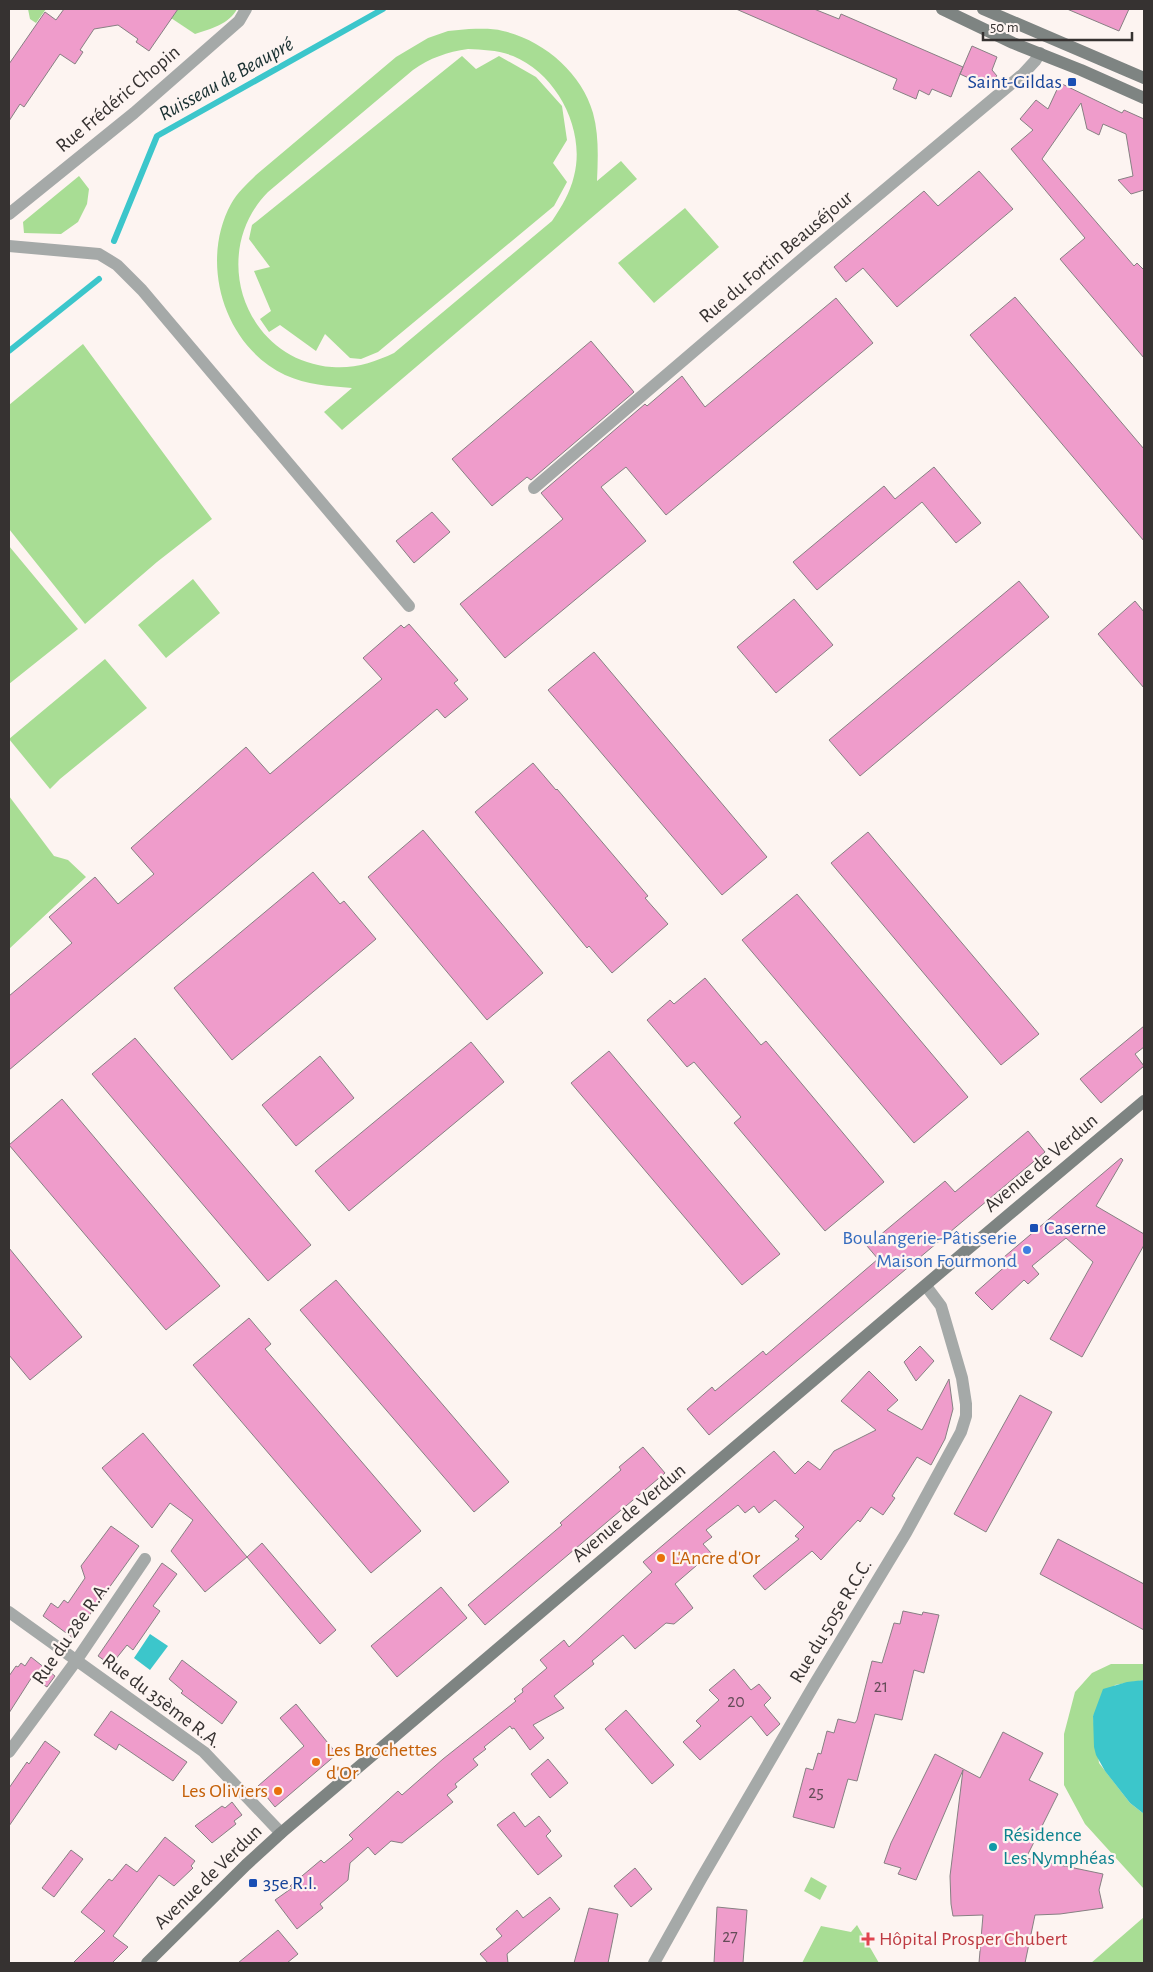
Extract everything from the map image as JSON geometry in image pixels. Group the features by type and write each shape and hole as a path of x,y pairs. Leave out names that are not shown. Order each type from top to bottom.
{"main road":[{"path":"942,9 1013,43 1144,98"},
{"path":"983,9 1144,78"},
{"name":"Avenue de Verdun","path":"147,1963 281,1833 962,1254 1144,1102"}],"street":[{"name":"Rue Frédéric Chopin","path":"9,214 134,113 239,21 246,9"},
{"name":"Rue du Fortin Beauséjour","path":"534,488 816,247 1023,74 1040,53"},
{"path":"9,246 99,254 118,265 142,290 408,606"},
{"name":"Rue du 505e R.C.C.","path":"654,1963 700,1879 906,1533 961,1432 966,1410 962,1378 941,1306 926,1286"},
{"name":"Rue du 28e R.A.","path":"9,1752 76,1661 145,1559"},
{"name":"Rue du 35ème R.A.","path":"9,1612 204,1752 281,1833"}],"green space":[{"path":"28,9 46,9 36,23 30,19"},
{"path":"178,9 237,9 224,22 195,34 171,18"},
{"path":"469,29 499,30 518,35 532,42 559,60 580,85 588,98 593,113 598,155 597,181 621,161 637,179 342,430 324,412 352,388 310,383 285,375 264,362 246,344 233,324 223,301 218,276 217,252 222,227 233,200 256,175 396,57 428,38 448,31","holes":["468,49 508,54 529,64 555,90 564,106 572,123 576,140 577,158 570,188 552,221 394,353 356,366 332,367 302,360 276,345 257,325 245,300 239,272 240,244 250,217 268,192 413,70 439,56"]},
{"path":"462,56 476,69 499,56 536,77 562,106 567,140 553,163 567,182 554,206 378,352 361,359 350,358 325,334 316,351 280,325 269,332 260,319 271,311 254,271 270,267 249,239 252,225"},
{"path":"79,176 89,189 87,204 78,222 61,234 24,233 23,222"},
{"path":"685,208 719,247 654,303 618,263"},
{"path":"83,344 212,519 157,562 85,624 9,529 9,405"},
{"path":"9,546 78,629 9,684"},
{"path":"193,579 220,613 166,658 138,625"},
{"path":"105,659 147,708 50,789 9,739"},
{"path":"9,796 54,856 68,860 86,877 9,949"},
{"path":"1111,1664 1144,1664 1144,1680 1115,1685 1093,1716 1099,1763 1130,1803 1144,1814 1144,1889 1085,1824 1064,1785 1064,1734 1075,1692 1092,1673"},
{"path":"811,1877 827,1886 820,1900 804,1891"},
{"name":"Hôpital Prosper Chubert","path":"1144,1917 1144,1963 1091,1963"},
{"path":"857,1925 879,1963 802,1963 821,1926 851,1932"}],"water":[{"path":"150,1634 168,1646 150,1670 134,1658"},
{"path":"1144,1680 1144,1814 1130,1803 1105,1771 1096,1755 1093,1716 1103,1689 1127,1682"}],"building":[{"path":"64,9 178,9 149,51 136,42 138,39 118,25 94,29 80,50 83,52 75,64 60,54 24,107 20,104 9,121 9,64 45,12 56,20"},
{"path":"736,9 814,9 839,19 841,14 963,67 951,97 932,89 929,95 919,90 916,99 893,89 897,79"},
{"path":"1067,9 1129,9 1119,31"},
{"path":"972,46 997,57 992,70 997,76 986,86 960,74"},
{"path":"1060,83 1122,113 1124,110 1144,119 1144,190 1131,194 1118,180 1133,176 1126,134 1103,124 1099,135 1087,129 1081,103 1042,159 1134,266 1137,263 1144,270 1144,358 1060,259 1085,238 1011,149 1033,130 1020,119 1036,100 1048,109"},
{"path":"979,171 1013,209 897,307 863,268 846,282 834,267 924,191 938,206"},
{"path":"1015,297 1144,449 1144,541 970,335"},
{"path":"836,298 873,343 666,515 626,467 601,487 646,541 505,658 460,604 563,519 541,493 645,404 647,406 682,376 705,407"},
{"path":"591,341 634,392 531,480 527,477 492,506 452,459"},
{"path":"934,467 981,523 956,543 922,502 817,590 793,562 884,486 895,499"},
{"path":"432,512 450,532 414,563 396,541"},
{"path":"1019,581 1049,617 860,776 829,740"},
{"path":"794,599 833,645 776,693 737,647"},
{"path":"1135,601 1144,612 1144,688 1098,634"},
{"path":"409,624 458,680 454,683 468,699 445,718 437,709 9,1070 9,996 72,943 49,917 95,877 118,904 154,874 131,848 246,747 270,774 382,679 363,658 401,625 404,628"},
{"path":"594,652 767,857 722,895 548,690"},
{"path":"533,763 648,896 645,898 668,924 612,973 589,946 587,948 475,812"},
{"path":"423,830 543,973 487,1020 368,877"},
{"path":"868,832 1039,1034 1001,1065 831,863"},
{"path":"313,872 340,904 344,901 376,939 232,1060 174,988"},
{"path":"797,894 968,1097 914,1143 742,940"},
{"path":"705,978 761,1045 766,1041 884,1182 825,1231 734,1123 741,1117 694,1062 687,1067 647,1020 670,1000 674,1004"},
{"path":"1144,1026 1144,1047 1135,1054 1144,1066 1101,1103 1080,1079"},
{"path":"135,1038 311,1245 268,1281 92,1074"},
{"path":"471,1042 504,1082 349,1211 315,1171"},
{"path":"609,1051 780,1254 742,1285 571,1083"},
{"path":"320,1056 354,1098 296,1146 262,1105"},
{"path":"62,1099 220,1286 166,1330 9,1145"},
{"path":"1028,1131 1045,1152 709,1435 687,1409 712,1387 715,1391 763,1351 766,1355 878,1259 867,1246 945,1181 955,1192"},
{"path":"1121,1158 1123,1160 1096,1206 1144,1234 1144,1245 1082,1357 1050,1339 1093,1262 1066,1238 1032,1266 1039,1274 1028,1284 1024,1280 992,1310 975,1293 1009,1263 1004,1257"},
{"path":"9,1248 82,1337 30,1380 9,1355"},
{"path":"336,1280 509,1482 474,1512 300,1310"},
{"path":"249,1318 271,1344 265,1349 421,1531 371,1573 193,1365"},
{"path":"920,1346 934,1361 916,1381 904,1362"},
{"path":"869,1371 898,1400 887,1410 922,1430 949,1379 953,1409 945,1439 931,1465 917,1457 892,1496 895,1498 883,1515 871,1507 860,1522 858,1520 821,1560 812,1551 765,1590 753,1576 799,1539 795,1536 804,1527 775,1500 759,1513 754,1506 745,1513 738,1505 706,1530 712,1537 703,1544 711,1553 675,1584 693,1608 674,1624 666,1623 635,1649 623,1635 592,1661 594,1664 554,1696 564,1708 533,1725 544,1738 530,1750 514,1728 512,1729 510,1726 484,1747 486,1749 473,1759 478,1765 455,1784 457,1787 447,1795 453,1802 402,1843 391,1841 375,1855 368,1847 350,1863 348,1880 320,1904 323,1908 297,1929 275,1900 292,1888 290,1886 321,1860 324,1863 353,1839 349,1835 398,1791 402,1795 443,1759 516,1701 514,1699 523,1692 522,1689 547,1668 540,1660 564,1640 569,1647 652,1572 643,1562 774,1451 795,1474 808,1461 820,1470 834,1451 876,1430 841,1401"},
{"path":"1020,1395 1052,1412 986,1532 954,1514"},
{"path":"143,1433 247,1557 205,1592 171,1551 193,1520 170,1503 152,1528 102,1468"},
{"path":"643,1447 665,1473 485,1625 468,1605 562,1525 560,1523 621,1470 619,1467"},
{"path":"111,1526 139,1546 73,1638 43,1616 51,1603 58,1608 64,1600 68,1603 85,1578 81,1566"},
{"path":"1058,1539 1144,1584 1144,1630 1040,1574"},
{"path":"262,1543 336,1630 320,1644 247,1557"},
{"path":"162,1563 177,1574 153,1606 160,1611 133,1650 127,1645 111,1665 98,1656"},
{"path":"441,1587 467,1618 397,1677 371,1646"},
{"path":"903,1611 922,1615 923,1612 939,1615 924,1673 914,1670 902,1720 875,1714 857,1781 848,1779 834,1828 793,1817 806,1768 813,1770 818,1753 821,1754 827,1731 834,1733 838,1719 855,1723 857,1720 872,1661 882,1663 894,1623 900,1624"},
{"path":"31,1657 55,1676 47,1687 32,1677 9,1713 9,1676 16,1666 18,1667 21,1663 25,1666"},
{"path":"182,1660 237,1702 222,1724 181,1693 183,1691 169,1679"},
{"path":"734,1669 751,1690 759,1684 771,1698 764,1705 780,1724 767,1736 751,1716 700,1760 683,1742 701,1726 696,1721 719,1700 709,1690"},
{"path":"296,1704 337,1754 275,1807 258,1786 304,1746 280,1718"},
{"path":"626,1710 674,1765 652,1784 605,1729"},
{"path":"111,1711 187,1762 173,1781 119,1744 116,1750 94,1735"},
{"name":"Résidence Les Nymphéas","path":"1003,1732 1043,1753 1029,1780 1058,1794 1026,1858 1103,1874 1099,1890 1103,1908 1060,1914 1035,1915 1025,1963 979,1963 983,1915 953,1916 951,1904 950,1876 963,1770 916,1880 898,1874 901,1868 884,1863 891,1843 935,1754 980,1778"},
{"path":"45,1741 60,1752 9,1826 9,1788 27,1762 29,1764"},
{"path":"548,1759 568,1783 550,1798 531,1774"},
{"path":"232,1802 242,1815 234,1821 236,1824 212,1843 195,1826 222,1806 225,1808"},
{"path":"514,1812 525,1827 539,1816 551,1831 546,1836 562,1856 538,1875 497,1825"},
{"path":"165,1837 195,1861 191,1866 193,1868 174,1886 159,1875 113,1936 128,1947 112,1963 73,1963 105,1931 81,1912 109,1879 112,1881 126,1864 137,1872"},
{"path":"71,1850 83,1859 54,1897 42,1888"},
{"path":"635,1868 652,1889 631,1907 614,1886"},
{"path":"550,1897 560,1909 507,1954 508,1963 488,1963 480,1954 502,1936 496,1929 517,1910 523,1918"},
{"path":"717,1907 747,1910 743,1963 714,1963"},
{"path":"589,1908 618,1914 608,1963 574,1963"},
{"path":"278,1930 298,1954 287,1963 238,1963"}],"waterway":[{"name":"Ruisseau de Beaupré","path":"114,241 157,136 383,9"},
{"name":"Ruisseau de Beaupré","path":"9,351 99,279"}],"place":[{"name":"Saint-Gildas","path":"1072,82"},
{"name":"Caserne","path":"1034,1228"},
{"name":"Boulangerie-Pâtisserie Maison Fourmond","path":"1027,1250"},
{"name":"L'Ancre d'Or","path":"661,1558"},
{"name":"Les Brochettes d'Or","path":"316,1762"},
{"name":"Les Oliviers","path":"278,1791"},
{"name":"Résidence Les Nymphéas","path":"993,1847"},
{"name":"35e R.I.","path":"253,1883"},
{"name":"Hôpital Prosper Chubert","path":"868,1939"}]}
